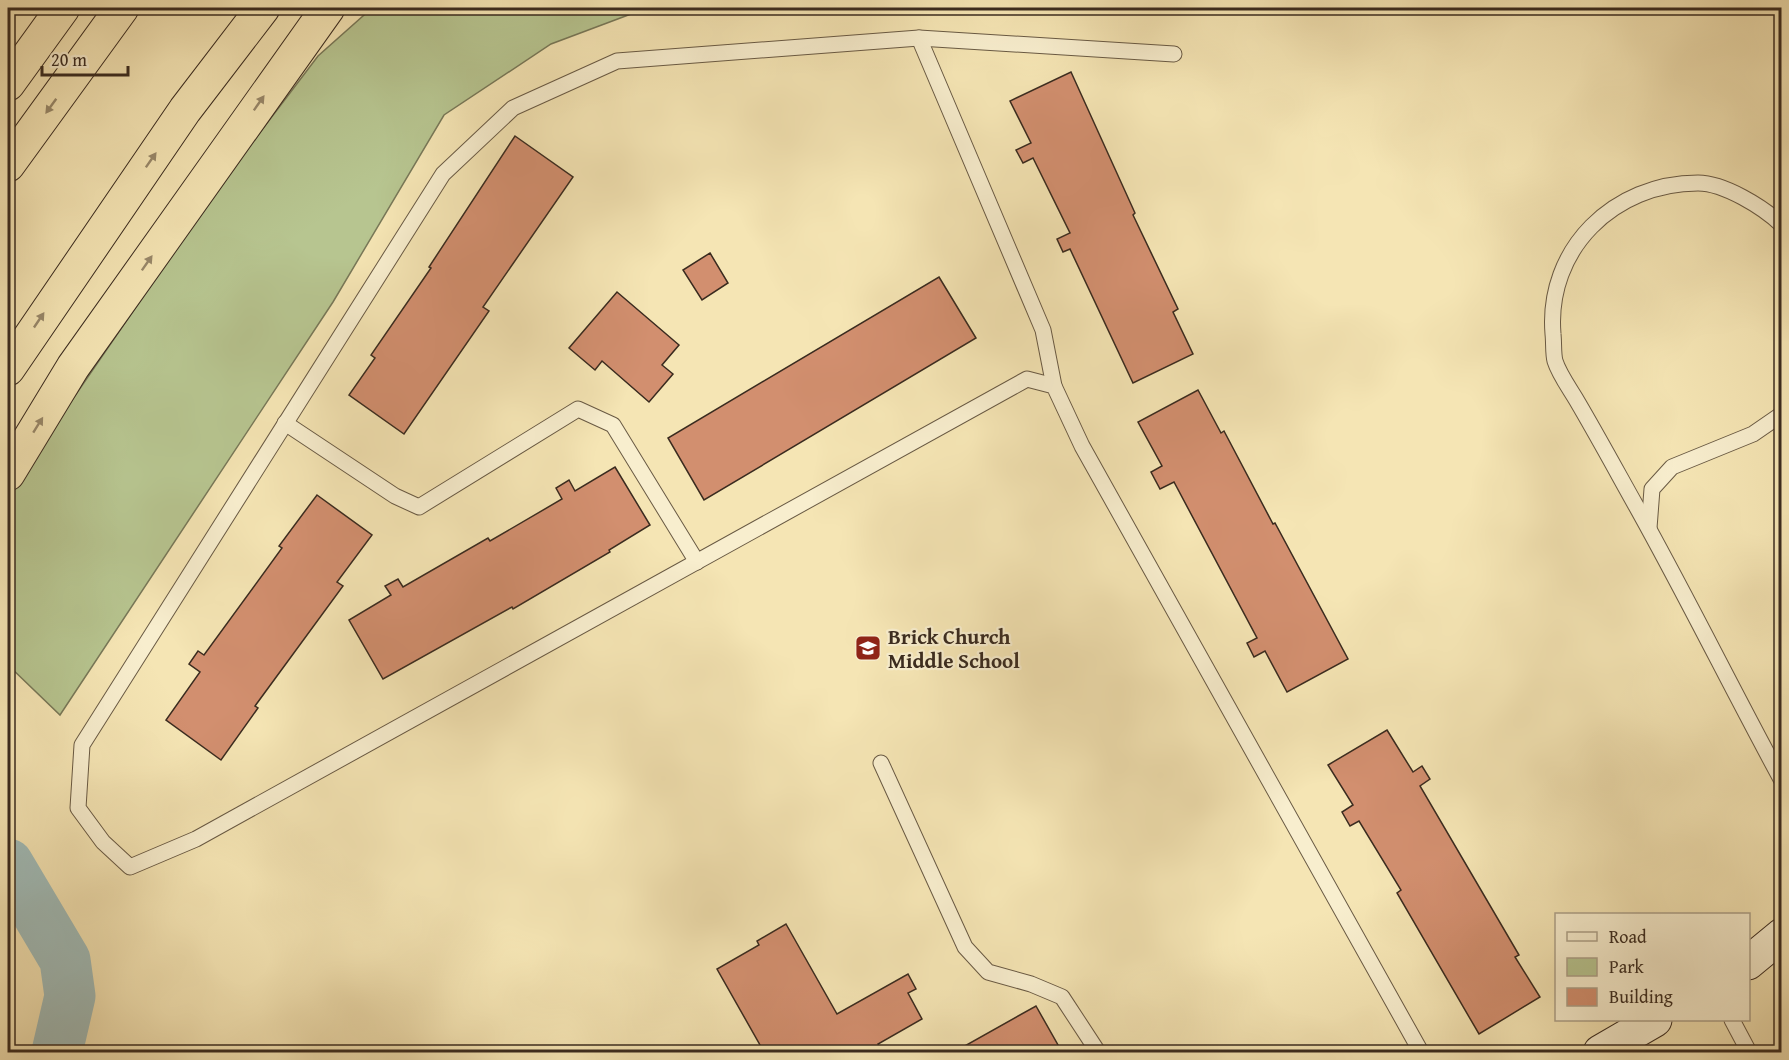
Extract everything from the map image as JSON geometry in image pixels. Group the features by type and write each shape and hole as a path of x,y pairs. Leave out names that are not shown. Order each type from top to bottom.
{"highway":[{"path":"8,84 63,8"},
{"path":"8,165 122,8"},
{"path":"8,369 185,110 264,8"},
{"path":"8,474 74,367 302,41 328,8"},
{"path":"302,41 349,8"}],"main road":[{"path":"1762,958 1782,935"},
{"path":"1600,1053 1652,1021"}],"lane":[{"path":"1054,386 1027,379 196,839 130,867 103,842 78,808 82,745 443,174 513,108 617,62 919,38 1174,54"},
{"path":"919,38 1043,330 1054,386 1082,446 1421,1053"},
{"path":"1782,225 1765,209 1744,198 1700,183 1661,188 1627,200 1599,218 1573,247 1558,278 1551,314 1555,362 1649,528 1782,782"},
{"path":"285,423 395,496 419,507 578,409 613,426 697,562"},
{"path":"1649,528 1652,489 1672,467 1754,434 1782,414"},
{"path":"881,763 965,947 987,972 1030,984 1062,998 1098,1053"},
{"path":"1733,1021 1749,1053"}],"green space":[{"path":"372,8 647,8 551,44 444,115 333,302 60,715 8,665 8,500 37,451 217,189 318,56"}],"building":[{"path":"1071,72 1135,213 1133,215 1178,309 1173,312 1193,354 1133,383 1070,249 1063,252 1057,239 1070,233 1033,158 1023,163 1016,150 1031,143 1010,101"},
{"path":"515,136 573,177 483,307 489,311 404,434 349,395 375,358 371,355 431,268 429,267"},
{"path":"710,253 728,283 702,300 683,270"},
{"path":"939,277 976,338 704,500 668,438"},
{"path":"617,292 679,345 662,365 673,374 649,402 602,361 595,370 569,348"},
{"path":"1198,390 1221,433 1224,431 1348,659 1287,692 1265,651 1254,657 1247,643 1257,638 1174,482 1160,489 1151,472 1162,466 1138,422"},
{"path":"615,467 650,525 609,550 610,552 513,609 512,607 383,679 349,620 391,595 385,586 398,579 403,587 488,538 490,541 562,499 556,488 569,480 575,491"},
{"path":"317,495 372,535 337,582 343,586 255,706 258,708 221,760 166,720 200,672 189,664 198,651 204,655 282,548 279,546"},
{"path":"1387,730 1413,772 1422,766 1430,779 1420,786 1519,955 1515,957 1540,997 1479,1034 1397,893 1401,890 1359,821 1350,826 1342,812 1353,805 1328,765"},
{"path":"786,924 837,1014 908,974 916,989 908,993 922,1019 878,1044 883,1052 764,1052 717,969 759,945 757,941"},
{"path":"1036,1006 1062,1052 954,1052"}],"waterway":[{"path":"8,864 65,960 70,996 57,1052"}],"place":[{"name":"Brick Church Middle School","path":"868,648"}]}
